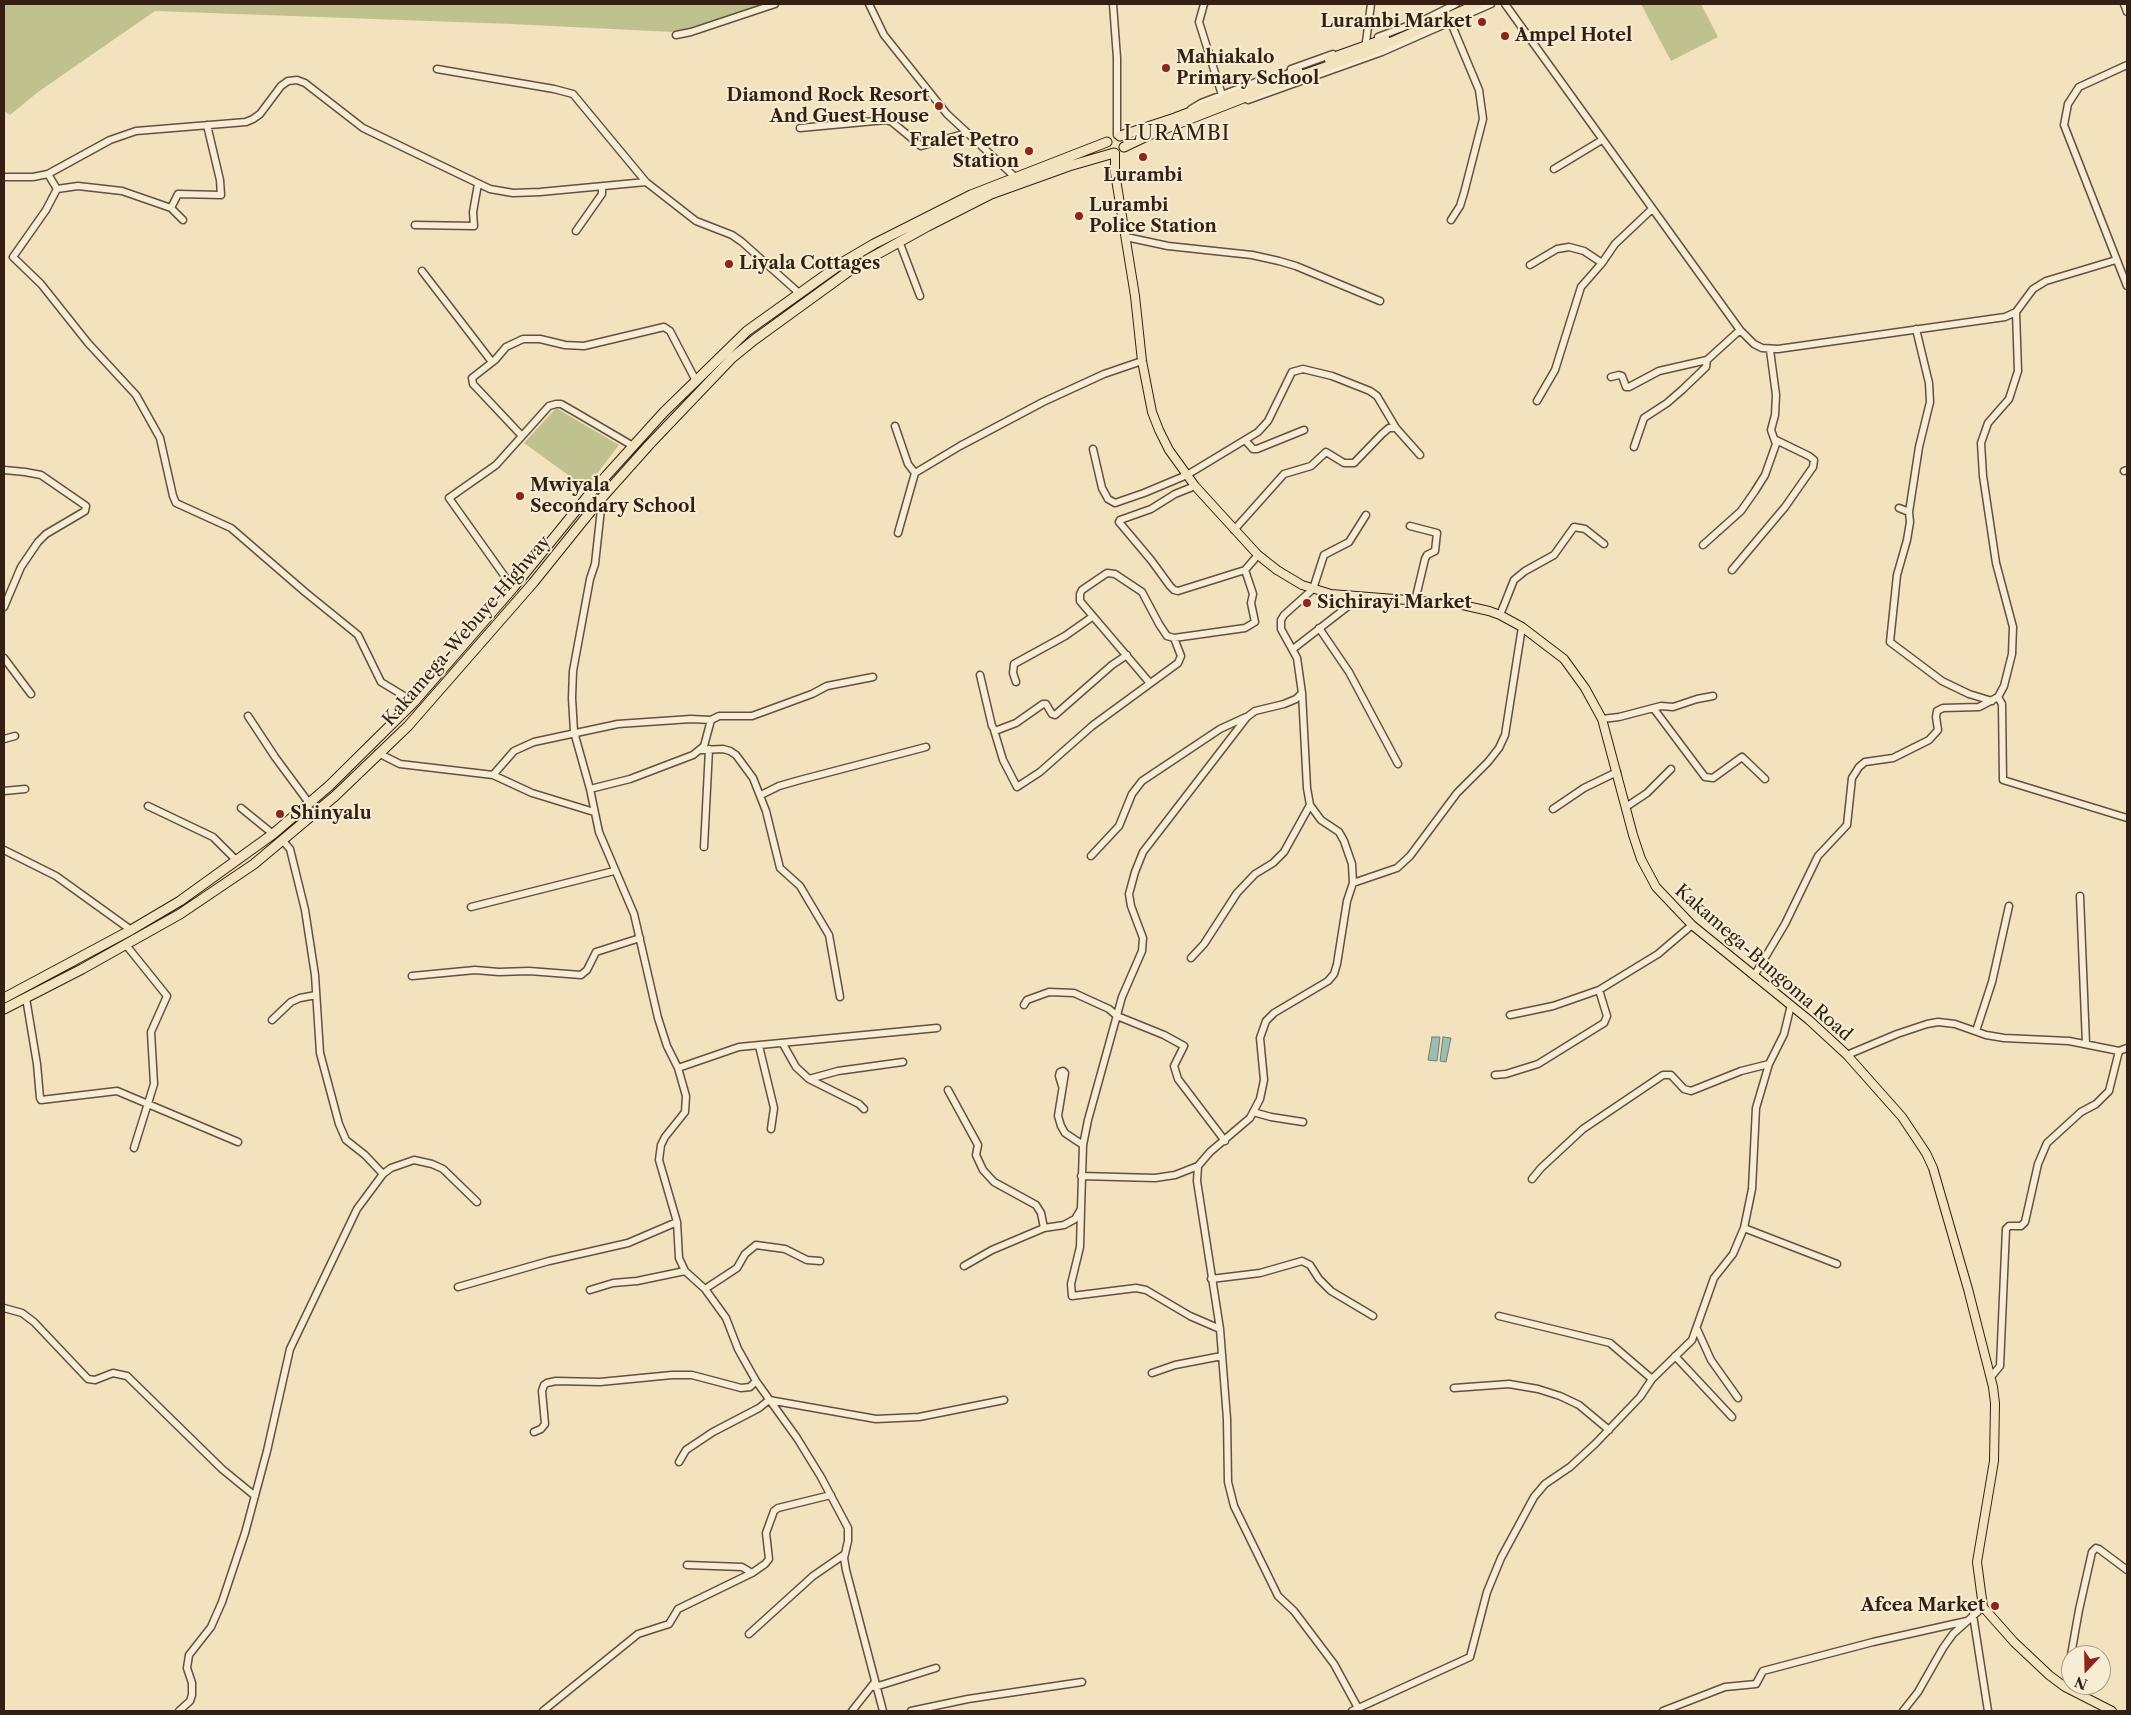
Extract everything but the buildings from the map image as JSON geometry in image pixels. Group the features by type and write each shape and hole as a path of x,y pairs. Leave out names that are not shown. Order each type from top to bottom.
{"highway":[{"path":"1118,136 1125,142 1124,147 1121,152 1114,153 1109,150 1107,142 1109,138 1175,118 1260,84 1406,31 1466,4"},
{"path":"1124,147 1149,135 1402,38 1478,4"},
{"name":"Kakamega-Webuye Highway","path":"4,998 180,902 273,834 309,803 414,702 513,588 587,497 696,379 748,331 845,261 874,244 971,195 1107,142"},
{"name":"Kakamega-Webuye Highway","path":"4,1009 126,945 188,909 254,864 335,796 420,713 533,583 599,501 649,445 732,358 814,295 856,266 899,241 992,194 1069,166 1114,153"},
{"path":"273,834 282,840"}],"main road":[{"name":"Kakamega-Bungoma Road","path":"1114,153 1115,173 1126,237 1142,361 1152,412 1159,430 1177,462 1195,486 1258,555 1288,578 1312,589 1331,594 1458,604 1500,615 1522,627 1564,659 1585,688 1602,719 1641,859 1648,875 1666,900 1692,925 1791,1005 1847,1055 1902,1117 1926,1153 1933,1168 1968,1289 1991,1377 1995,1403 1994,1461 1977,1562 1983,1607"},
{"path":"1983,1607 2034,1662 2061,1684"},
{"path":"2080,1695 2112,1711"}],"street":[{"path":"676,35 691,32 775,4"},
{"path":"869,4 884,35 947,114 1016,178"},
{"path":"1113,4 1117,58 1118,136"},
{"path":"1204,4 1199,22 1222,95"},
{"path":"1366,42 1371,4"},
{"path":"1175,118 1201,103 1428,18 1456,4"},
{"path":"1228,106 1325,74 1451,23 1491,4"},
{"path":"1505,4 1740,330 1754,344 1770,350 2005,318 2016,312 2033,290 2046,281 2116,260"},
{"path":"2124,4 2127,12"},
{"path":"1451,23 1479,90 1484,119 1460,206 1451,220"},
{"path":"2127,64 2079,87 2068,104 2064,125 2127,286"},
{"path":"437,69 573,94 646,182 690,217 742,242 799,293"},
{"path":"4,177 33,177 48,174 110,140 136,131 253,119 260,114 281,86 288,81 296,80 305,83 363,128 478,184 501,192 513,193 602,187 646,182"},
{"path":"800,128 886,120 892,122 922,146 967,133"},
{"path":"172,208 178,194 221,195 220,180 207,125"},
{"path":"1554,169 1602,140"},
{"path":"48,174 57,189"},
{"path":"415,225 474,226 473,212 478,184"},
{"path":"57,189 78,186 122,191 172,208 183,220"},
{"path":"576,231 602,194 602,187"},
{"path":"57,189 46,210 13,257 41,284 88,342 136,395 160,438 174,500 181,506 231,528 304,592 358,635 381,682 414,702"},
{"path":"1538,401 1555,370 1581,287 1602,263 1614,244 1652,209"},
{"path":"1126,237 1168,246 1252,255 1279,261 1296,266 1380,301"},
{"path":"899,241 920,296"},
{"path":"1530,265 1557,249 1570,247 1584,250 1602,263"},
{"path":"422,271 492,362"},
{"path":"1754,976 1785,924 1818,856 1847,825 1852,778 1859,767 1865,762 1893,758 1929,740 1938,730 1937,711 1943,708 1979,707 1995,699 2004,686 2014,637 1996,563 1983,476 1981,443 1988,423 2009,399 2018,372 2016,312"},
{"path":"522,436 473,384 472,378 492,362 506,346 527,338 556,344 584,346 664,327 670,331 696,379"},
{"path":"1916,329 1930,383 1930,402 1919,447 1909,512 1910,522 1907,540 1897,575 1890,642 1942,680 1969,694 1995,699 2002,704 2003,780 2127,818"},
{"path":"1611,377 1622,376 1626,387 1629,387 1659,371 1707,360 1740,330"},
{"path":"1732,570 1785,507 1813,467 1814,460 1776,440 1771,430 1776,414 1776,395 1770,350"},
{"path":"1634,448 1644,418 1667,403 1682,390 1706,367 1707,360"},
{"path":"898,533 915,473 960,446 1043,402 1104,374 1142,361"},
{"path":"1093,449 1102,488 1108,499 1115,503 1187,474 1246,441 1268,421 1292,372 1303,369 1332,376 1370,391 1377,396 1396,428 1420,455"},
{"path":"513,588 449,498 496,465 549,406 561,404 633,446"},
{"path":"896,426 908,464 915,473"},
{"path":"1234,530 1284,474 1311,466 1326,452 1344,463 1354,463 1382,434 1390,428 1396,428"},
{"path":"1246,441 1253,449 1258,449 1304,430"},
{"path":"1703,545 1741,511 1755,491 1765,475 1776,440"},
{"path":"4,470 41,476 86,506 85,511 46,534 38,542 21,567 4,606"},
{"path":"1195,486 1175,494 1150,509 1120,520 1120,525 1174,590 1245,570 1258,555"},
{"path":"599,501 601,509 595,564 590,579 573,671 574,732 590,789 599,832 614,871 634,914 658,1018 684,1088 687,1106 682,1117 664,1137 659,1160 676,1222 679,1258 685,1270 705,1289 726,1318 738,1349 756,1381 797,1438 831,1495 849,1535 845,1554 847,1577 883,1711"},
{"path":"1899,508 1909,512"},
{"path":"1081,1176 1155,1178 1175,1175 1198,1166 1210,1152 1225,1141 1253,1112 1260,1099 1264,1080 1260,1038 1266,1021 1274,1013 1315,990 1334,974 1347,901 1353,883 1352,864 1344,840 1338,832 1321,820 1310,805 1307,788 1302,693 1297,658 1281,629 1281,620 1312,589 1324,556 1349,542 1366,515"},
{"path":"1410,526 1437,532 1435,551 1425,559 1415,601"},
{"path":"1500,615 1514,580 1525,571 1554,555 1574,528 1585,529 1604,544"},
{"path":"1149,682 1092,617 1080,601 1080,594 1107,573 1112,573 1125,579 1142,592 1158,624 1167,636 1174,638 1245,628 1255,622 1250,603 1253,594 1245,570"},
{"path":"1293,649 1360,597"},
{"path":"1016,682 1013,673 1014,664 1065,636 1092,617"},
{"path":"1353,883 1397,868 1410,856 1457,793 1488,762 1499,748 1505,735 1522,627"},
{"path":"1319,628 1349,672 1398,764"},
{"path":"980,675 1003,760 1016,786 1040,772 1092,726 1180,660 1180,652 1174,638"},
{"path":"994,730 1016,723 1043,704 1046,704 1052,714 1055,715 1126,655"},
{"path":"4,658 31,694"},
{"path":"493,774 519,748 534,742 618,724 691,719 711,720 719,716 752,716 812,694 827,686 873,676"},
{"path":"1091,856 1119,826 1132,794 1142,781 1220,729 1247,717 1255,711 1290,702 1302,693"},
{"path":"1602,719 1661,706 1673,707 1713,696"},
{"path":"1654,709 1705,777 1713,778 1742,757 1765,779"},
{"path":"248,716 309,803"},
{"path":"1220,1329 1190,1316 1146,1290 1136,1288 1072,1296 1071,1284 1080,1247 1081,1176 1083,1145 1088,1120 1122,997 1142,951 1143,938 1131,906 1129,894 1135,872 1143,852 1247,717"},
{"path":"704,847 705,749 711,720"},
{"path":"4,739 15,736"},
{"path":"761,795 779,786 926,747"},
{"path":"590,789 630,779 705,749 723,749 736,755 753,778 761,795 780,868 800,886 829,935 840,997"},
{"path":"378,753 400,764 493,774 532,793 594,812"},
{"path":"1626,807 1647,793 1671,768"},
{"path":"1553,809 1584,788 1618,772"},
{"path":"4,791 25,789"},
{"path":"1192,958 1204,944 1237,893 1255,874 1273,863 1284,852 1310,805"},
{"path":"148,806 213,837 237,861"},
{"path":"241,808 273,834"},
{"path":"282,840 290,849 305,910 315,975 320,1053 339,1124 346,1140 365,1155 383,1174"},
{"path":"4,850 56,876 130,930"},
{"path":"471,907 614,871"},
{"path":"2080,896 2086,1044"},
{"path":"1976,1031 1992,982 2009,906"},
{"path":"1510,1014 1553,1006 1599,990 1658,954 1692,925"},
{"path":"412,976 475,970 581,974 587,970 596,952 640,938"},
{"path":"126,945 167,996 151,1032 154,1084 134,1148"},
{"path":"1495,1074 1506,1074 1538,1064 1604,1023 1607,1016 1599,990"},
{"path":"1024,1005 1027,1000 1049,992 1074,993 1110,1009 1117,1016 1164,1035 1184,1046 1174,1066 1178,1079 1225,1141"},
{"path":"272,1020 291,1002 316,995"},
{"path":"26,998 37,1064 40,1098 47,1100 116,1092 148,1103 238,1142"},
{"path":"1352,1711 1419,1682 1470,1657 1487,1592 1501,1558 1527,1508 1545,1484 1583,1456 1640,1397 1652,1379 1692,1340 1714,1278 1733,1254 1744,1228 1752,1189 1756,1108 1769,1064 1784,1034 1791,1005"},
{"path":"1847,1055 1933,1022 1955,1024 2004,1038 2043,1039 2086,1044 2119,1051 2127,1048"},
{"path":"678,1068 739,1047 937,1028"},
{"path":"783,1044 796,1067 809,1079 864,1109"},
{"path":"759,1046 774,1108 771,1129"},
{"path":"1991,1377 2000,1366 2006,1229 2009,1226 2021,1226 2025,1222 2038,1164 2046,1142 2081,1112 2096,1104 2109,1091 2119,1051"},
{"path":"809,1079 838,1071 903,1062"},
{"path":"1532,1179 1583,1128 1663,1075 1671,1075 1684,1089 1691,1091 1741,1071 1769,1064"},
{"path":"1062,1086 1058,1116 1061,1126 1065,1133 1083,1145"},
{"path":"948,1090 978,1145 976,1155 983,1170 994,1182 1036,1205 1041,1213 1044,1228"},
{"path":"1253,1112 1304,1122"},
{"path":"179,1711 190,1701 192,1695 192,1683 187,1668 189,1655 211,1626 222,1602 255,1496 290,1349 357,1210 383,1174 405,1162 421,1160 443,1169 477,1202"},
{"path":"1198,1166 1197,1181 1220,1329 1228,1482 1234,1506 1278,1596 1294,1611 1334,1664 1358,1708"},
{"path":"964,1266 992,1250 1044,1228 1064,1225 1075,1219 1081,1209"},
{"path":"458,1287 500,1277 549,1261 628,1242 676,1222"},
{"path":"1744,1228 1837,1264"},
{"path":"705,1289 737,1268 745,1254 756,1245 785,1249 807,1260 820,1261"},
{"path":"1212,1279 1260,1273 1302,1261 1310,1265 1319,1279 1331,1291 1373,1316"},
{"path":"590,1290 613,1283 637,1281 685,1270"},
{"path":"4,1308 22,1312 34,1322 88,1379 95,1380 113,1373 127,1376 222,1469 255,1496"},
{"path":"1499,1316 1610,1343 1652,1379"},
{"path":"1697,1329 1711,1360 1738,1398"},
{"path":"1152,1373 1175,1364 1222,1356"},
{"path":"1675,1356 1732,1417"},
{"path":"534,1432 541,1429 545,1424 542,1391 547,1383 556,1381 600,1382 682,1375 704,1378 741,1388 750,1387 756,1381"},
{"path":"1454,1388 1509,1384 1538,1390 1560,1396 1579,1405 1609,1430"},
{"path":"768,1400 876,1419 919,1417 1004,1400"},
{"path":"679,1462 686,1450 713,1432 759,1408 768,1400"},
{"path":"543,1711 638,1634 669,1624 678,1610 752,1573 769,1559 766,1533 774,1511 783,1506 831,1495"},
{"path":"2073,1645 2092,1552 2096,1548 2099,1549 2127,1570"},
{"path":"749,1634 813,1576 845,1554"},
{"path":"687,1566 742,1567 752,1573"},
{"path":"1903,1711 1918,1692 1943,1648 1967,1620 1983,1607"},
{"path":"1974,1615 1988,1711"},
{"path":"1663,1711 1725,1687 1756,1684 1763,1671 1967,1620"},
{"path":"852,1711 875,1685 936,1668"},
{"path":"911,1711 968,1699 1082,1682"}],"green space":[{"path":"4,4 770,4 700,27 673,32 155,11 38,92 10,115 4,111"},
{"path":"1641,4 1701,4 1718,37 1671,61"},
{"path":"556,408 619,445 586,488 524,443"}],"shaded area":[{"path":"1432,1037 1440,1037 1437,1061 1428,1060"},
{"path":"1443,1037 1451,1038 1446,1062 1440,1061"}],"place":[{"name":"Lurambi Market","path":"1482,22"},
{"name":"Ampel Hotel","path":"1505,36"},
{"name":"Mahiakalo Primary School","path":"1166,68"},
{"name":"Diamond Rock Resort And Guest House","path":"939,106"},
{"name":"Fralet Petro Station","path":"1029,151"},
{"name":"Lurambi","path":"1143,157"},
{"name":"Lurambi Police Station","path":"1079,216"},
{"name":"Liyala Cottages","path":"729,264"},
{"name":"Mwiyala Secondary School","path":"520,496"},
{"name":"Sichirayi Market","path":"1307,603"},
{"name":"Shinyalu","path":"280,814"},
{"name":"Afcea Market","path":"1995,1606"}],"district":[{"name":"LURAMBI","path":"1177,134"}]}
